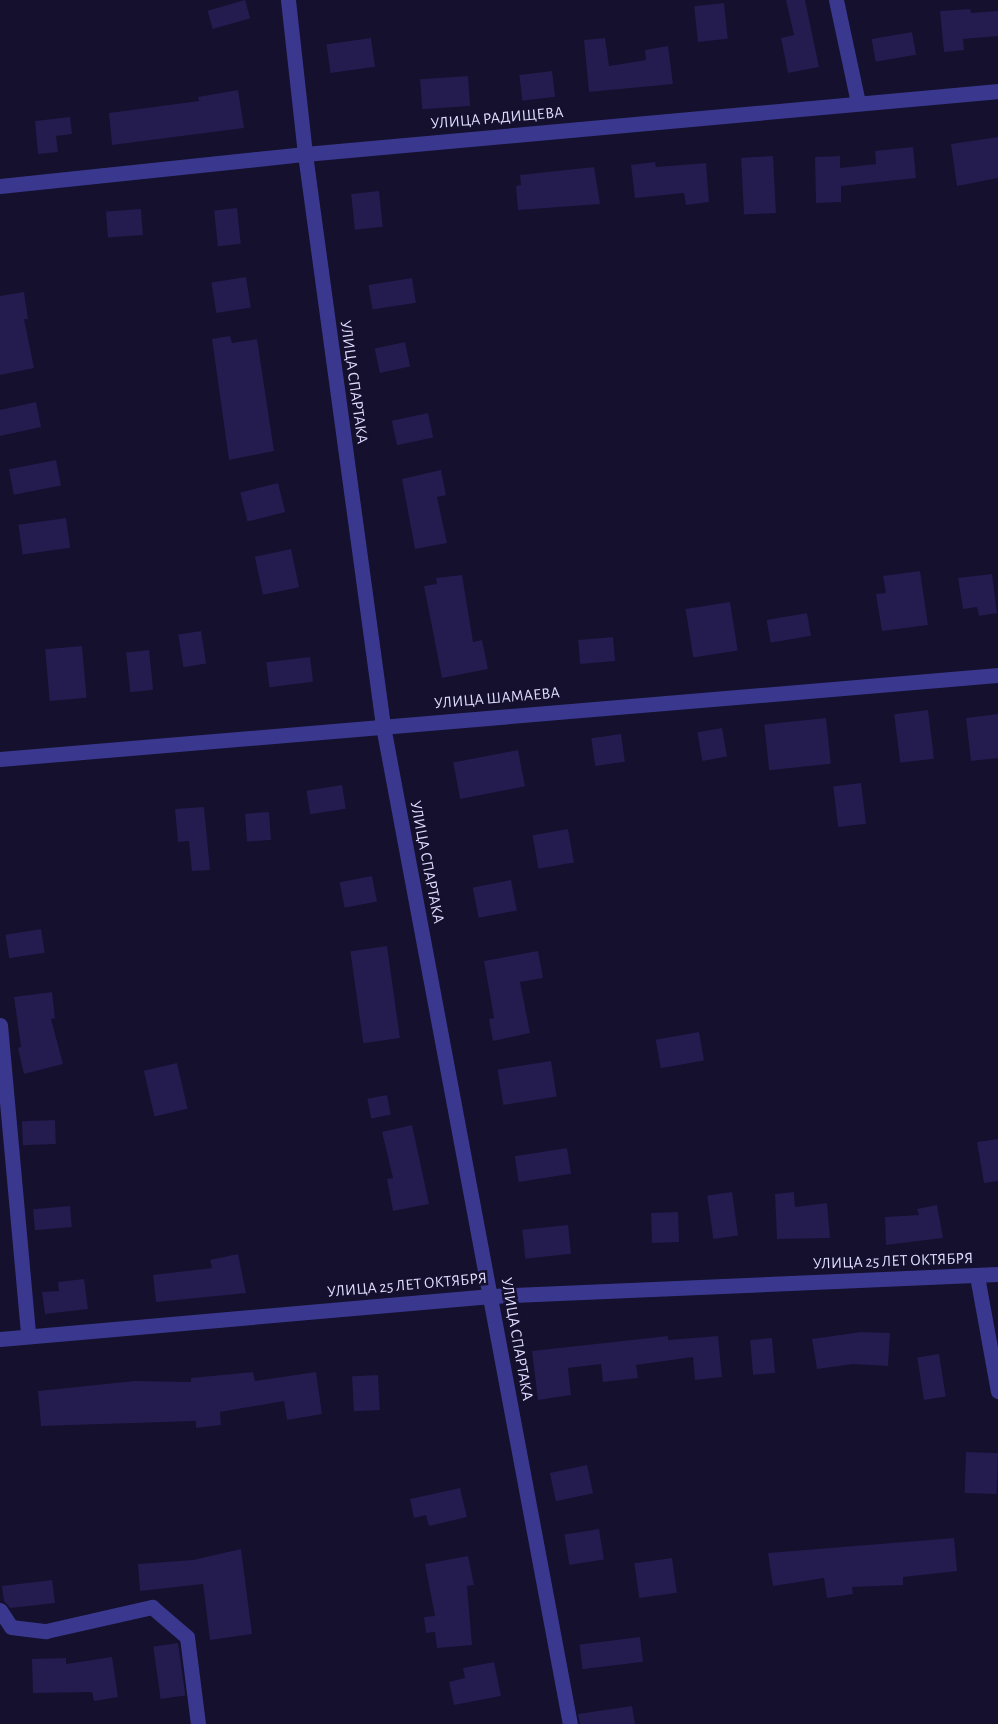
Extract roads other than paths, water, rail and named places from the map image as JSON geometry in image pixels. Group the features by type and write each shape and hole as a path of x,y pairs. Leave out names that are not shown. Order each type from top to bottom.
{"street":[{"name":"УЛИЦА СПАРТАКА","path":"288,0 305,154 383,726 570,1724"},
{"path":"836,0 858,103"},
{"name":"УЛИЦА РАДИЩЕВА","path":"0,186 305,154 998,91"},
{"name":"УЛИЦА ШАМАЕВА","path":"0,759 998,675"},
{"path":"0,1024 28,1335"},
{"name":"УЛИЦА 25 ЛЕТ ОКТЯБРЯ","path":"0,1339 491,1296 998,1274"},
{"path":"977,1276 998,1391"},
{"path":"0,1610 10,1627 46,1631 152,1607 187,1637 198,1724"}]}
